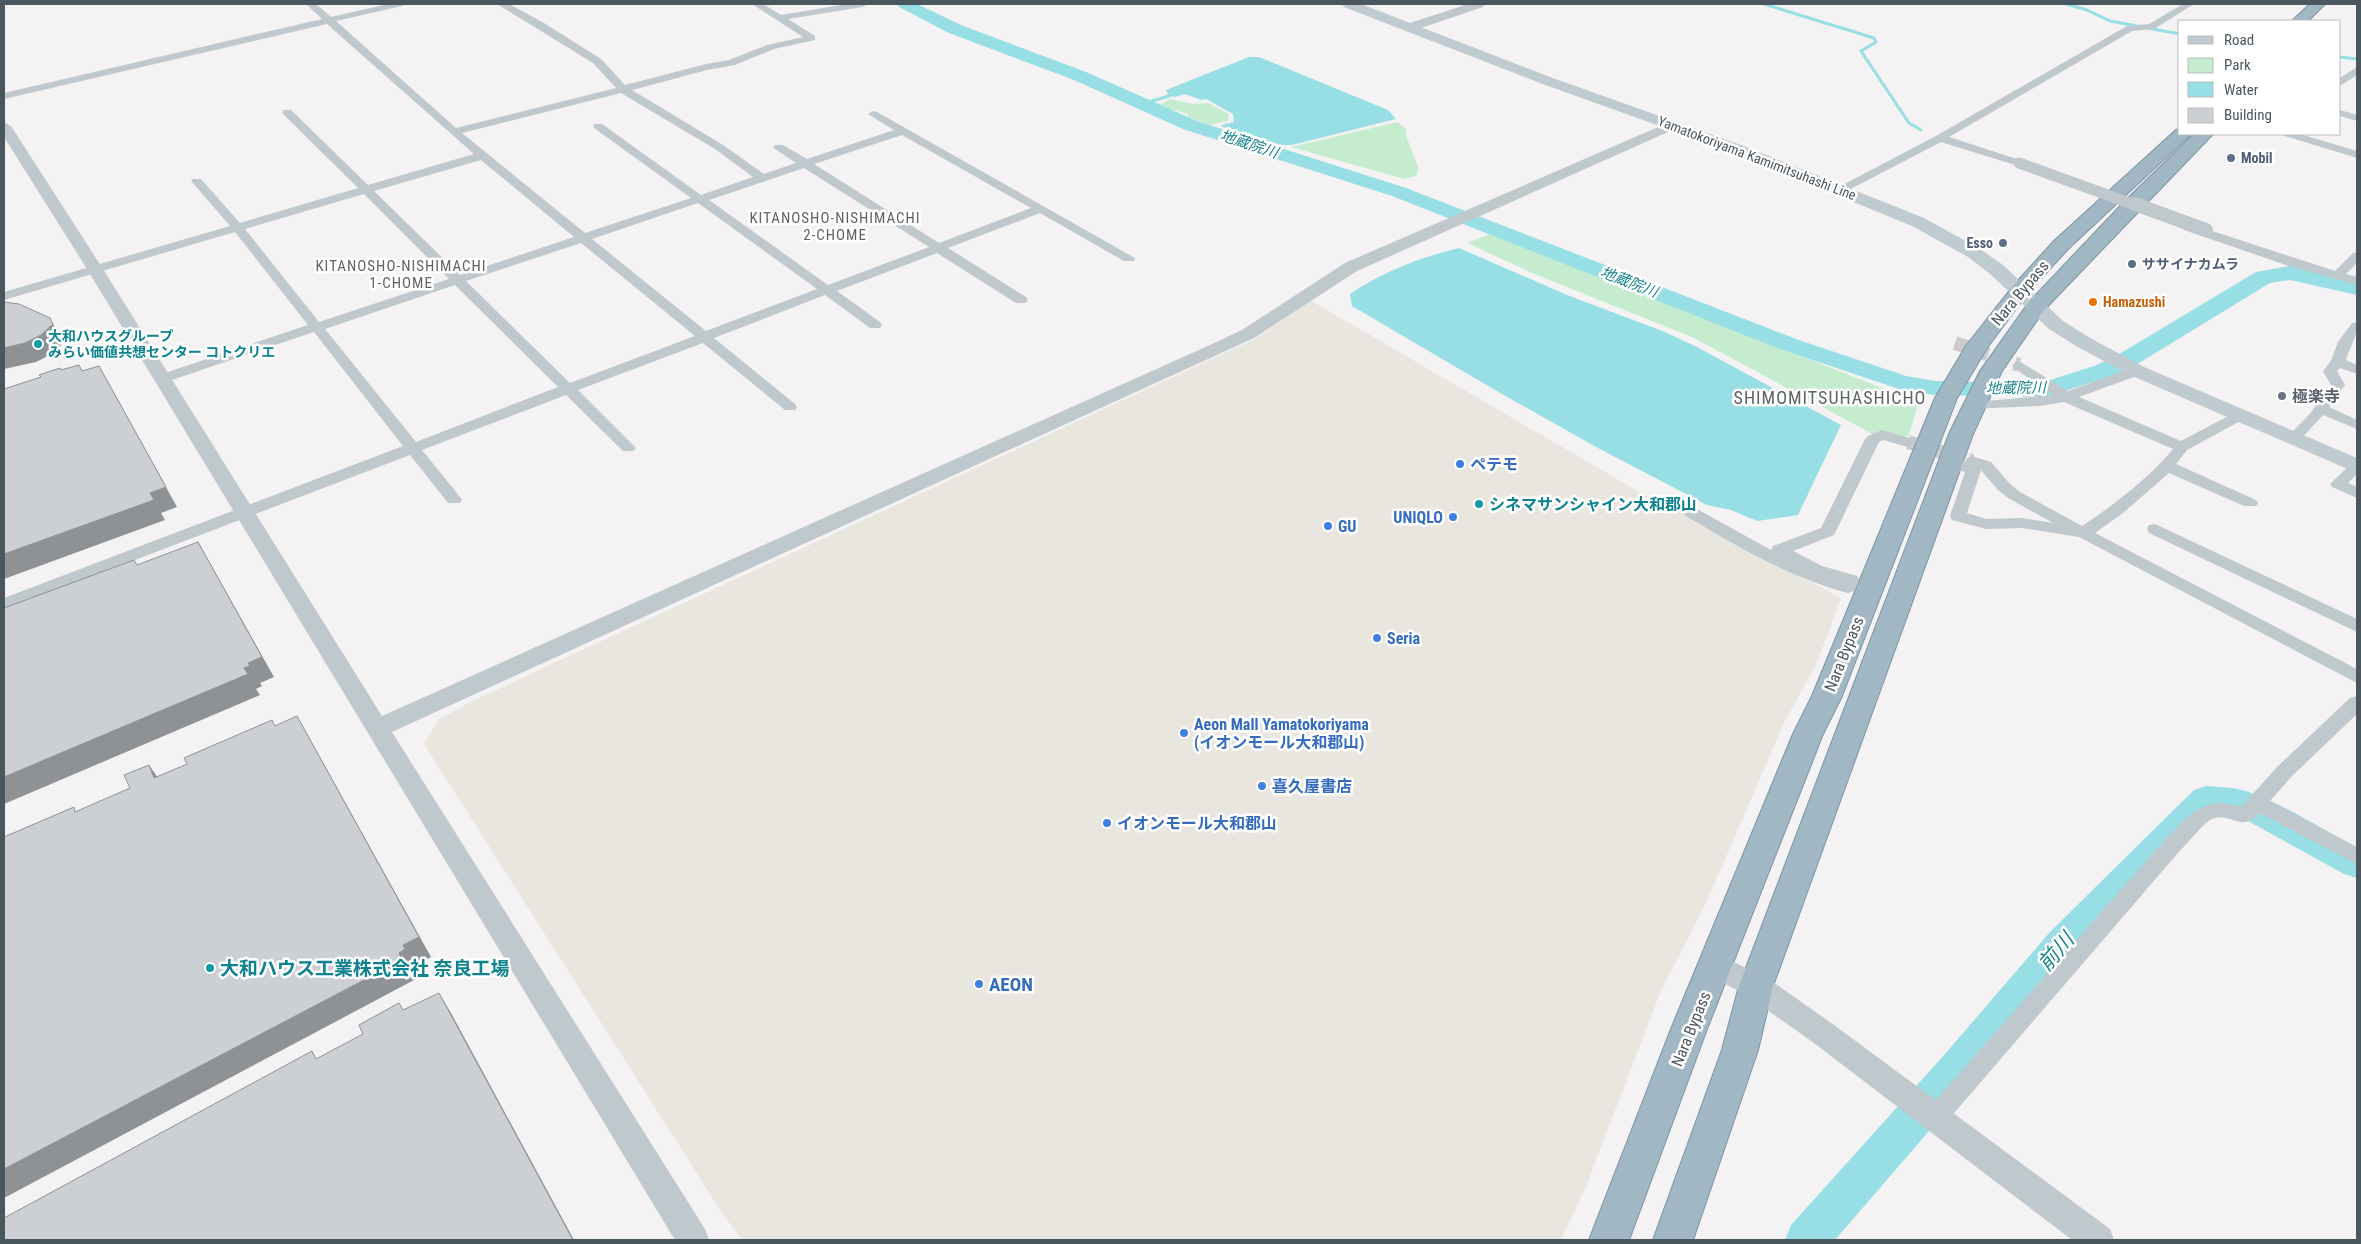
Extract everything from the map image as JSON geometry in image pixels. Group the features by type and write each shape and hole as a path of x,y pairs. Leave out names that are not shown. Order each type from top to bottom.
{"highway":[{"path":"2302,20 2324,7"},
{"path":"2318,20 2324,7"},
{"name":"Nara Bypass","path":"1673,1240 1740,1050 1756,986 1961,462 1965,402 1961,371 1977,346 2020,290 2061,245 2181,135"},
{"name":"Nara Bypass","path":"1609,1240 1689,1029 1808,734 1965,402 1991,371 2036,306 2131,206 2203,135"}],"main road":[{"name":"Yamatokoriyama Kamimitsuhashi Line","path":"1350,4 1545,80 1735,148 1950,238 1988,263 2056,324 2108,356 2239,416 2357,466"}],"street":[{"path":"311,4 454,132 790,407"},
{"path":"4,96 399,4"},
{"path":"502,4 541,25 597,61 624,89 719,147 762,178"},
{"path":"454,132 706,67 731,63 771,48 812,38 757,4"},
{"path":"778,18 863,4"},
{"path":"1411,27 1479,4"},
{"path":"2164,4 2185,6"},
{"path":"1839,190 1940,138 2130,28 2149,28 2185,6"},
{"path":"2341,82 2357,70"},
{"path":"287,112 628,448"},
{"path":"2341,112 2357,118"},
{"path":"873,114 1129,258"},
{"path":"376,729 1216,350 1248,334 1351,267 1672,125"},
{"path":"4,126 95,269 376,729 693,1240"},
{"path":"598,126 875,324"},
{"path":"161,378 903,132"},
{"path":"2293,135 2356,153"},
{"path":"1940,138 2019,163 2281,256 2294,263"},
{"path":"779,147 1021,300"},
{"path":"4,296 484,155"},
{"path":"197,181 238,228 454,500"},
{"path":"2131,206 2203,233 2294,263 2357,281"},
{"path":"4,604 414,449 1040,208"},
{"path":"2337,276 2357,256"},
{"path":"2293,439 2321,409 2338,385 2330,371 2338,362 2343,345 2357,326"},
{"path":"2338,362 2357,370"},
{"path":"2019,365 2062,395 2182,447"},
{"path":"1965,402 2040,402 2135,370"},
{"path":"2321,409 2357,425"},
{"path":"1961,462 1973,470 1958,516 1986,524 2022,523 2083,533 2117,510 2167,466 2182,447 2239,416"},
{"path":"1682,507 1735,538 1806,574 1848,587 1851,580 1816,570 1779,550 1828,531 1874,439 1882,435 1908,442"},
{"path":"1961,462 1986,465 2004,487 2014,495 2357,677"},
{"path":"2167,466 2250,503"},
{"path":"2357,466 2338,484 2357,493"},
{"path":"2155,529 2357,626"},
{"path":"2251,810 2284,772 2357,702"},
{"path":"1935,1118 2170,848 2205,813 2226,810 2251,810 2357,856"},
{"path":"1716,966 1756,986 2098,1240"}],"shaded area":[{"name":"イオンモール大和郡山","path":"1310,300 1672,511 1676,510 1841,598 1817,663 1784,723 1706,903 1660,993 1585,1189 1561,1240 742,1240 722,1213 424,744 438,720 472,701 1255,339"}],"green space":[{"path":"1170,99 1193,104 1208,103 1229,114 1228,121 1210,125 1188,117 1188,114 1158,106"},
{"path":"1398,122 1406,129 1406,136 1419,169 1416,176 1404,179 1291,147"},
{"path":"1490,234 1890,391 1917,407 1909,436 1876,436 1694,338 1537,275 1467,243"}],"water":[{"path":"1249,57 1259,57 1388,110 1396,119 1292,145 1281,145 1223,127 1221,125 1234,122 1233,114 1206,99 1201,100 1185,94 1175,97 1169,96 1166,90"},
{"path":"1459,248 1567,295 1665,332 1697,347 1841,425 1798,515 1757,521 1731,510 1707,505 1598,448 1352,306 1350,294 1363,286 1389,272 1416,261"}],"building":[{"path":"4,302 19,304 50,318 53,324 41,335 25,343 4,348"},
{"path":"79,365 82,371 99,366 166,487 150,493 154,500 4,554 4,389 41,377 39,375 60,368 61,370"},
{"path":"198,542 262,657 248,663 250,666 244,668 248,674 4,777 4,608 134,560 137,565"},
{"name":"大和ハウス工業株式会社 奈良工場","path":"297,716 419,937 403,945 405,949 399,953 402,960 4,1169 4,837 74,807 75,812 130,788 124,775 149,765 154,778 187,764 184,758 272,720 275,726"},
{"name":"大和ハウス工業株式会社 奈良工場","path":"439,993 573,1240 4,1240 4,1218 312,1051 316,1059 363,1034 359,1025 399,1003 403,1010"}],"waterway":[{"name":"地蔵院川","path":"905,4 955,29 1080,76 1190,125 1399,192 1788,344 1902,383 1935,388 2043,390 2106,370 2130,358 2264,277 2290,273 2357,288"},
{"path":"1764,4 1874,38 1876,42 1861,51 1909,123 1921,130"},
{"path":"2066,4 2087,10 2110,21 2178,34"},
{"path":"2341,57 2357,59"},
{"path":"1142,104 1169,96"},
{"name":"前川","path":"1807,1240 1959,1067 2063,943 2206,799 2234,801 2262,813 2357,864"}],"tunnel":[{"path":"1955,343 2019,365"},
{"path":"1908,442 1972,461"}],"place":[{"name":"Mobil","path":"2231,158"},
{"name":"Esso","path":"2003,243"},
{"name":"ササイナカムラ","path":"2132,264"},
{"name":"Hamazushi","path":"2093,302"},
{"name":"大和ハウスグループ みらい価値共想センター コトクリエ","path":"38,344"},
{"name":"極楽寺","path":"2282,396"},
{"name":"ペテモ","path":"1460,464"},
{"name":"シネマサンシャイン大和郡山","path":"1479,504"},
{"name":"UNIQLO","path":"1453,517"},
{"name":"GU","path":"1328,526"},
{"name":"Seria","path":"1377,638"},
{"name":"Aeon Mall Yamatokoriyama (イオンモール大和郡山)","path":"1184,733"},
{"name":"喜久屋書店","path":"1262,786"},
{"name":"イオンモール大和郡山","path":"1107,823"},
{"name":"大和ハウス工業株式会社 奈良工場","path":"210,968"},
{"name":"AEON","path":"979,984"}],"district":[{"name":"KITANOSHO-NISHIMACHI 2-CHOME","path":"835,226"},
{"name":"KITANOSHO-NISHIMACHI 1-CHOME","path":"401,274"},
{"name":"SHIMOMITSUHASHICHO","path":"1830,397"}]}
